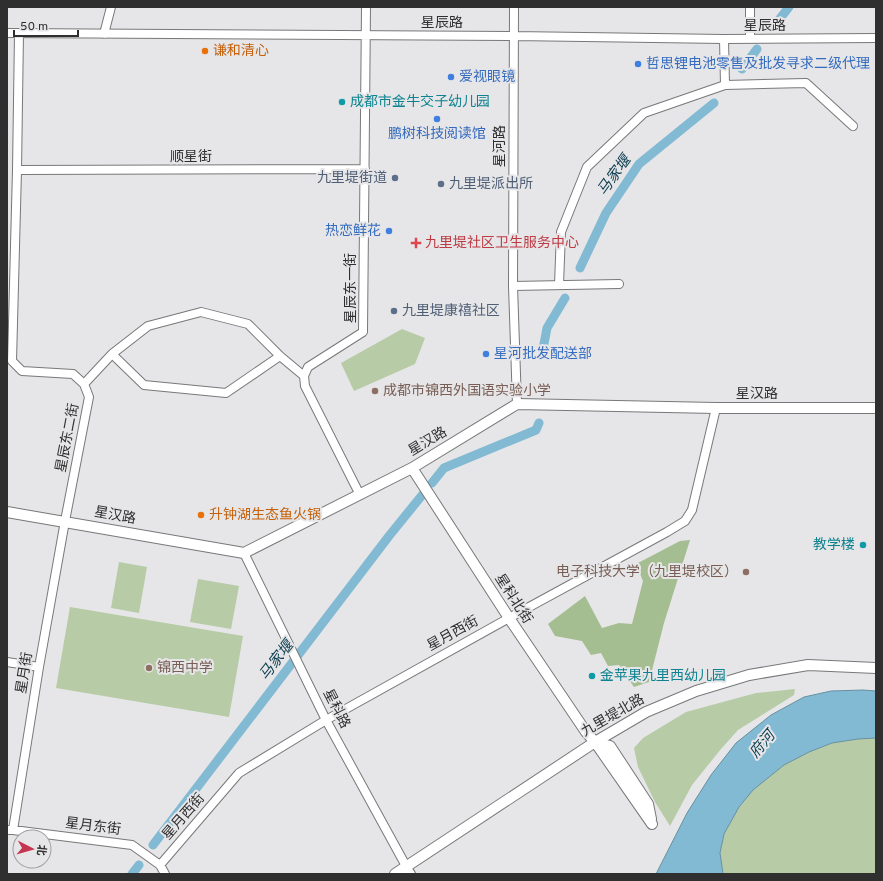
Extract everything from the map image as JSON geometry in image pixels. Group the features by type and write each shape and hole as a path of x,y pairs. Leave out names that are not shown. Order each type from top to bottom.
{"street":[{"path":"104,34 111,7"},
{"name":"星辰东一街","path":"304,376 308,367 364,332 366,7"},
{"name":"星河路","path":"514,7 513,286 517,404"},
{"path":"750,7 750,39"},
{"name":"星辰路","path":"7,33 514,36 724,39 876,38"},
{"path":"19,34 12,361 22,371 73,374 84,384 112,354 148,326 201,312 248,324 280,356 304,376 305,386 360,495"},
{"path":"724,39 725,85"},
{"path":"559,284 561,232 586,167 644,113 725,85 806,83 853,126"},
{"name":"顺星街","path":"17,170 365,169"},
{"path":"513,286 619,284"},
{"path":"112,354 144,385 226,393 280,356"},
{"name":"星辰东二街","path":"65,521 89,397 84,384"},
{"name":"星汉路","path":"7,512 244,553 412,468 517,404 716,408 876,408"},
{"name":"星月西街","path":"160,865 239,773 326,720 685,521 692,510 716,408"},
{"name":"星科北街","path":"412,468 509,618 586,732 595,742 652,824 648,804 610,746 595,742"},
{"name":"星月街","path":"10,830 65,521"},
{"name":"星科路","path":"244,553 326,720 409,870"},
{"path":"7,662 39,667"},
{"name":"九里堤北路","path":"395,874 409,870 595,742 646,712 696,691 749,675 808,665 876,668"},
{"name":"星月东街","path":"10,830 132,845 160,865 165,874"}],"green space":[{"path":"402,329 425,338 415,364 354,391 341,363"},
{"path":"690,540 664,623 649,682 634,687 619,665 608,666 601,653 591,655 582,641 555,636 548,624 585,596 602,628 619,623 632,624 643,581 636,564 680,541"},
{"path":"119,562 147,567 139,613 111,608"},
{"path":"198,579 239,586 231,629 190,622"},
{"path":"70,607 243,636 229,717 56,688"},
{"path":"795,689 794,695 738,730 692,785 670,826 655,802 638,767 634,748 643,738 686,712 756,693"},
{"path":"876,738 876,874 723,874 720,853 724,834 739,807 753,790 784,765 809,752 832,743"}],"water":[{"name":"府河","path":"831,691 876,691 876,738 832,743 809,752 784,765 753,790 739,807 724,834 720,853 723,874 656,874 687,813 711,775 736,743 771,715 804,697"}],"waterway":[{"name":"马家堰","path":"778,21 789,7"},
{"name":"马家堰","path":"742,69 757,49"},
{"name":"马家堰","path":"580,268 606,213 639,164 714,103"},
{"name":"马家堰","path":"543,349 547,328 565,298"},
{"name":"马家堰","path":"432,483 444,468 536,430 539,423"},
{"name":"马家堰","path":"153,845 389,536 423,494"},
{"name":"马家堰","path":"132,874 139,865"}],"place":[{"name":"谦和清心","path":"205,51"},
{"name":"哲思锂电池零售及批发寻求二级代理","path":"638,64"},
{"name":"爱视眼镜","path":"451,77"},
{"name":"成都市金牛交子幼儿园","path":"342,102"},
{"name":"鹏树科技阅读馆","path":"437,119"},
{"name":"九里堤街道","path":"395,178"},
{"name":"九里堤派出所","path":"441,184"},
{"name":"热恋鲜花","path":"389,231"},
{"name":"九里堤社区卫生服务中心","path":"416,243"},
{"name":"九里堤康禧社区","path":"394,311"},
{"name":"星河批发配送部","path":"486,354"},
{"name":"成都市锦西外国语实验小学","path":"375,391"},
{"name":"升钟湖生态鱼火锅","path":"201,515"},
{"name":"教学楼","path":"863,545"},
{"name":"电子科技大学（九里堤校区）","path":"746,572"},
{"name":"锦西中学","path":"149,668"},
{"name":"金苹果九里西幼儿园","path":"592,676"}]}
